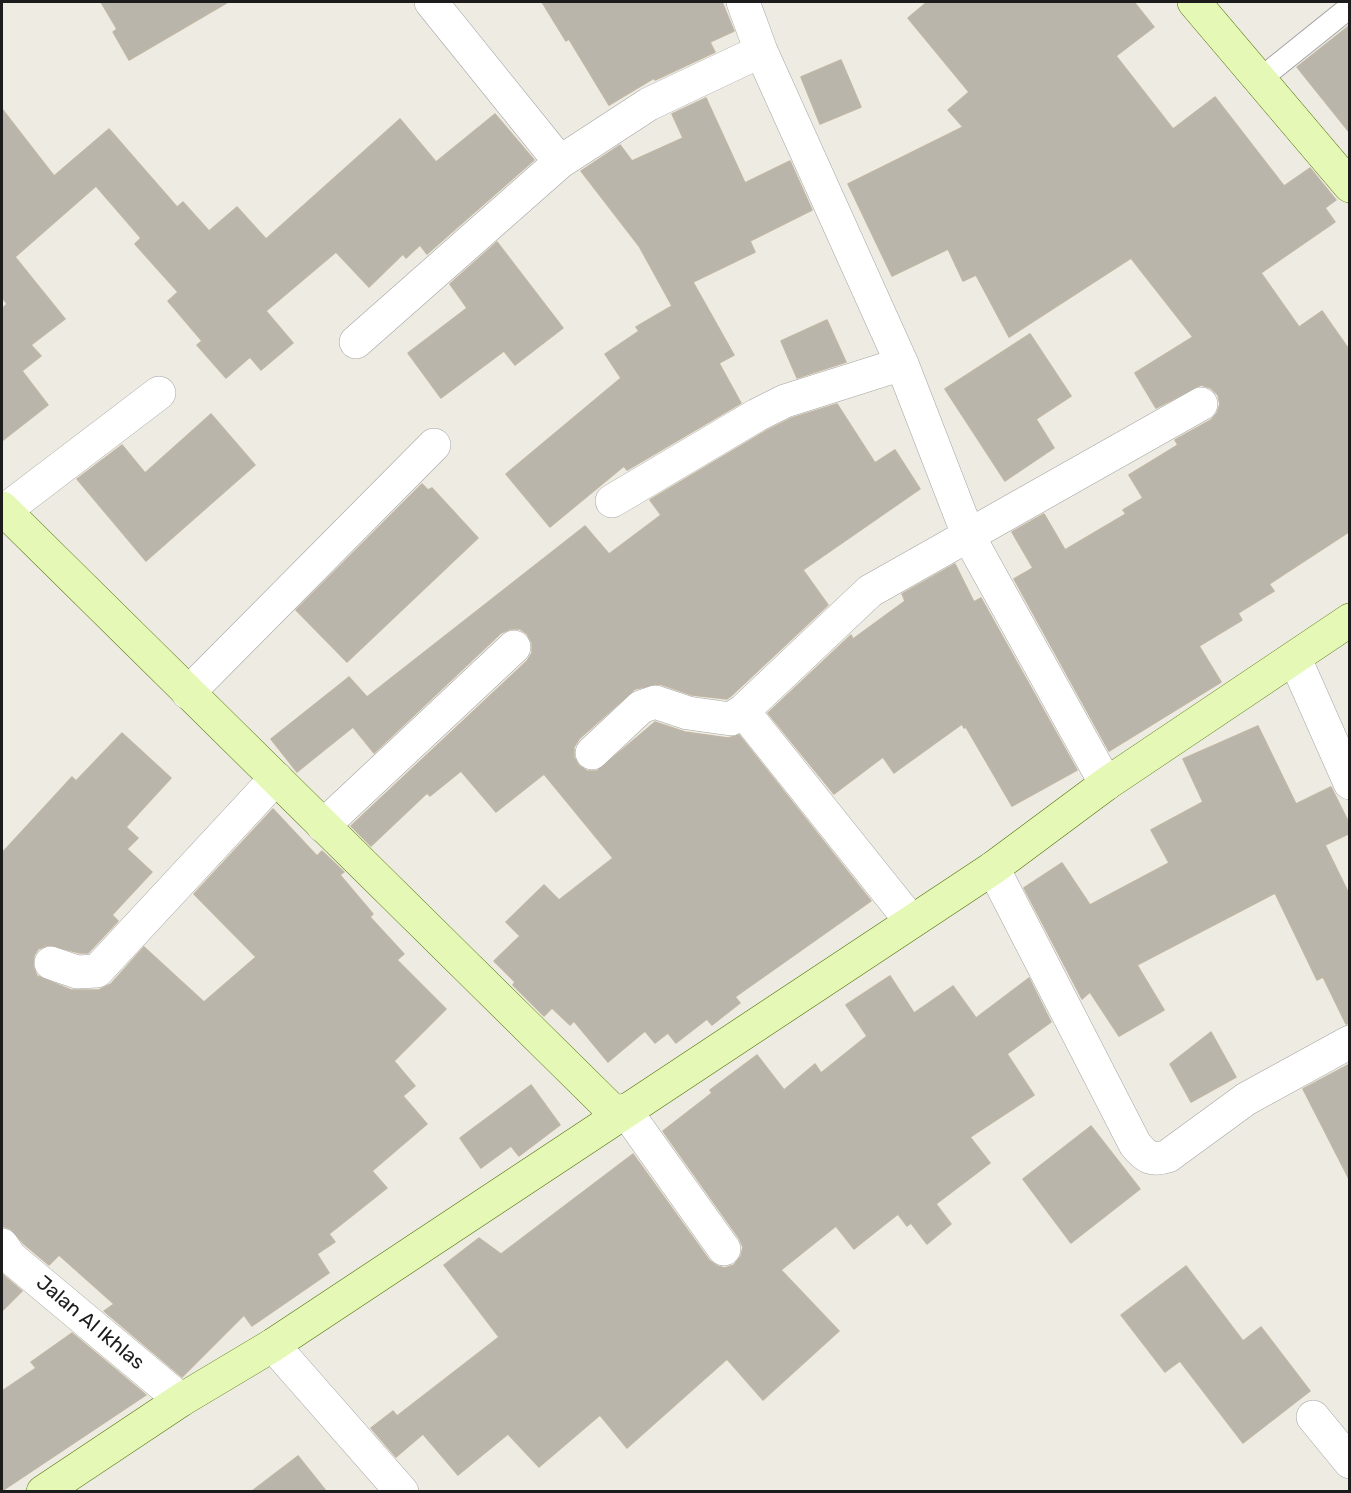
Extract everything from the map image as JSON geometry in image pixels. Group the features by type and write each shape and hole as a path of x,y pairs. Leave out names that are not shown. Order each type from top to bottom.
{"street":[{"path":"430,2 560,162"},
{"path":"743,2 761,51 902,364 969,537 1106,784"},
{"path":"1194,2 1350,186"},
{"path":"356,342 560,162 649,104 761,51"},
{"path":"612,501 756,415 785,401 902,364"},
{"path":"159,393 3,510 323,826 621,1113 723,1249"},
{"path":"592,753 648,703 655,702 688,713 731,719 743,711 870,591 1201,404"},
{"path":"188,693 434,445"},
{"path":"43,1491 182,1400 273,1345 993,868 1106,784 1350,620"},
{"path":"323,826 514,647"},
{"path":"1295,659 1350,783"},
{"path":"743,711 911,921"},
{"path":"51,963 77,972 97,971 276,778"},
{"path":"993,868 1135,1144 1145,1156 1156,1160 1168,1156 1246,1099 1350,1042"},
{"name":"Jalan Al Ikhlas","path":"2,1245 10,1257 182,1400"},
{"path":"273,1345 402,1491"},
{"path":"1313,1417 1350,1461"}],"lane":[{"path":"1259,80 1350,7"}],"building":[{"path":"101,2 228,2 129,60 113,32 117,29"},
{"path":"542,2 722,2 734,31 710,42 715,52 655,80 654,78 609,105 569,39 566,41"},
{"path":"927,2 1134,2 1154,27 1116,56 1173,129 1215,97 1284,186 1310,168 1336,200 1325,208 1335,222 1261,273 1299,327 1322,311 1350,351 1350,531 1269,584 1274,591 1238,613 1242,620 1199,646 1221,682 1109,751 1014,579 1033,568 1012,532 1044,514 1065,550 1126,514 1123,510 1143,498 1129,475 1178,445 1175,440 1211,420 1220,404 1218,395 1211,388 1201,385 1156,408 1135,373 1193,337 1131,258 1009,337 976,275 963,281 948,249 892,276 848,184 963,127 948,110 969,92 908,18"},
{"path":"1350,25 1350,133 1297,67"},
{"path":"841,60 861,107 820,124 801,77"},
{"path":"706,98 745,183 790,161 812,210 750,241 755,252 693,282 734,355 719,363 741,403 627,470 624,466 550,527 506,474 621,378 605,354 639,331 636,327 672,306 639,246 581,171 620,145 632,161 683,138 672,114"},
{"path":"2,109 54,176 109,129 177,207 183,202 209,231 237,207 266,239 400,119 436,162 495,114 534,160 427,254 420,245 406,258 403,254 369,287 336,252 266,311 293,343 261,370 250,357 226,378 197,345 202,341 168,301 178,292 135,244 141,238 96,186 15,257 65,319 31,345 41,356 22,371 48,405 2,441 2,309 7,304 2,297"},
{"path":"497,242 563,328 515,365 504,351 441,398 408,353 467,308 450,284"},
{"path":"827,320 846,362 797,378 781,341"},
{"path":"1030,334 1071,396 1036,419 1054,448 1005,481 945,389"},
{"path":"837,404 875,463 895,450 920,489 803,570 828,605 731,696 727,699 692,695 660,684 635,689 579,739 574,747 574,757 579,766 587,771 597,771 655,722 685,732 728,738 739,735 871,901 735,997 740,1003 712,1025 707,1019 676,1043 668,1033 655,1043 645,1031 608,1062 574,1021 570,1025 552,1008 544,1016 513,985 515,982 494,961 520,936 506,922 544,885 559,900 613,858 544,774 496,812 461,771 430,796 427,793 371,846 351,826 527,661 532,653 532,643 527,634 520,629 510,629 501,633 374,753 353,727 297,772 271,739 349,677 367,697 585,526 609,554 661,515 650,500 766,431 792,418"},
{"path":"211,414 255,465 146,561 77,479 122,445 145,473"},
{"path":"422,484 428,490 432,488 478,538 347,662 296,610"},
{"path":"955,564 974,602 981,598 1077,770 1012,806 966,727 964,728 962,724 894,773 883,757 834,794 768,713 851,635 853,639 905,601 902,594"},
{"path":"1258,726 1296,804 1331,787 1350,825 1350,833 1325,845 1350,896 1350,1023 1346,1024 1323,977 1317,980 1275,893 1137,965 1164,1010 1119,1036 1090,992 1082,999 1024,888 1062,863 1090,905 1169,863 1151,830 1203,802 1183,759"},
{"path":"122,733 171,778 126,827 138,838 127,849 152,872 112,915 118,921 88,953 48,945 38,949 34,956 33,966 37,976 71,990 99,990 111,984 144,947 204,1002 256,957 194,894 273,809 317,856 322,851 344,872 340,875 373,914 370,917 404,954 397,960 446,1009 394,1061 415,1086 403,1096 427,1124 372,1171 387,1188 329,1234 335,1242 317,1254 329,1273 252,1326 244,1315 182,1377 104,1311 114,1304 59,1255 49,1265 24,1244 11,1229 2,1226 2,853 72,777 76,781"},
{"path":"890,976 914,1013 953,986 976,1018 1029,978 1051,1022 1007,1054 1034,1095 970,1137 990,1163 936,1204 951,1224 927,1244 911,1223 907,1226 898,1214 854,1249 836,1226 781,1270 839,1331 763,1400 727,1359 627,1448 600,1415 539,1467 508,1434 458,1475 423,1434 396,1457 371,1428 393,1411 397,1416 499,1337 444,1265 479,1238 501,1254 633,1154 709,1260 725,1268 734,1265 741,1256 743,1247 739,1238 663,1131 712,1093 710,1090 757,1055 784,1090 815,1064 821,1073 867,1036 846,1005"},
{"path":"1211,1032 1236,1077 1191,1102 1170,1064"},
{"path":"1350,1064 1350,1181 1303,1089"},
{"path":"531,1085 560,1125 519,1156 511,1146 481,1168 460,1138"},
{"path":"1091,1126 1140,1189 1071,1243 1023,1179"},
{"path":"1186,1266 1243,1341 1261,1327 1310,1391 1243,1443 1180,1361 1165,1372 1121,1315"},
{"path":"2,1274 22,1291 2,1311"},
{"path":"72,1333 146,1395 2,1491 2,1391 36,1368 31,1362"},
{"path":"298,1456 326,1491 252,1491"}]}
